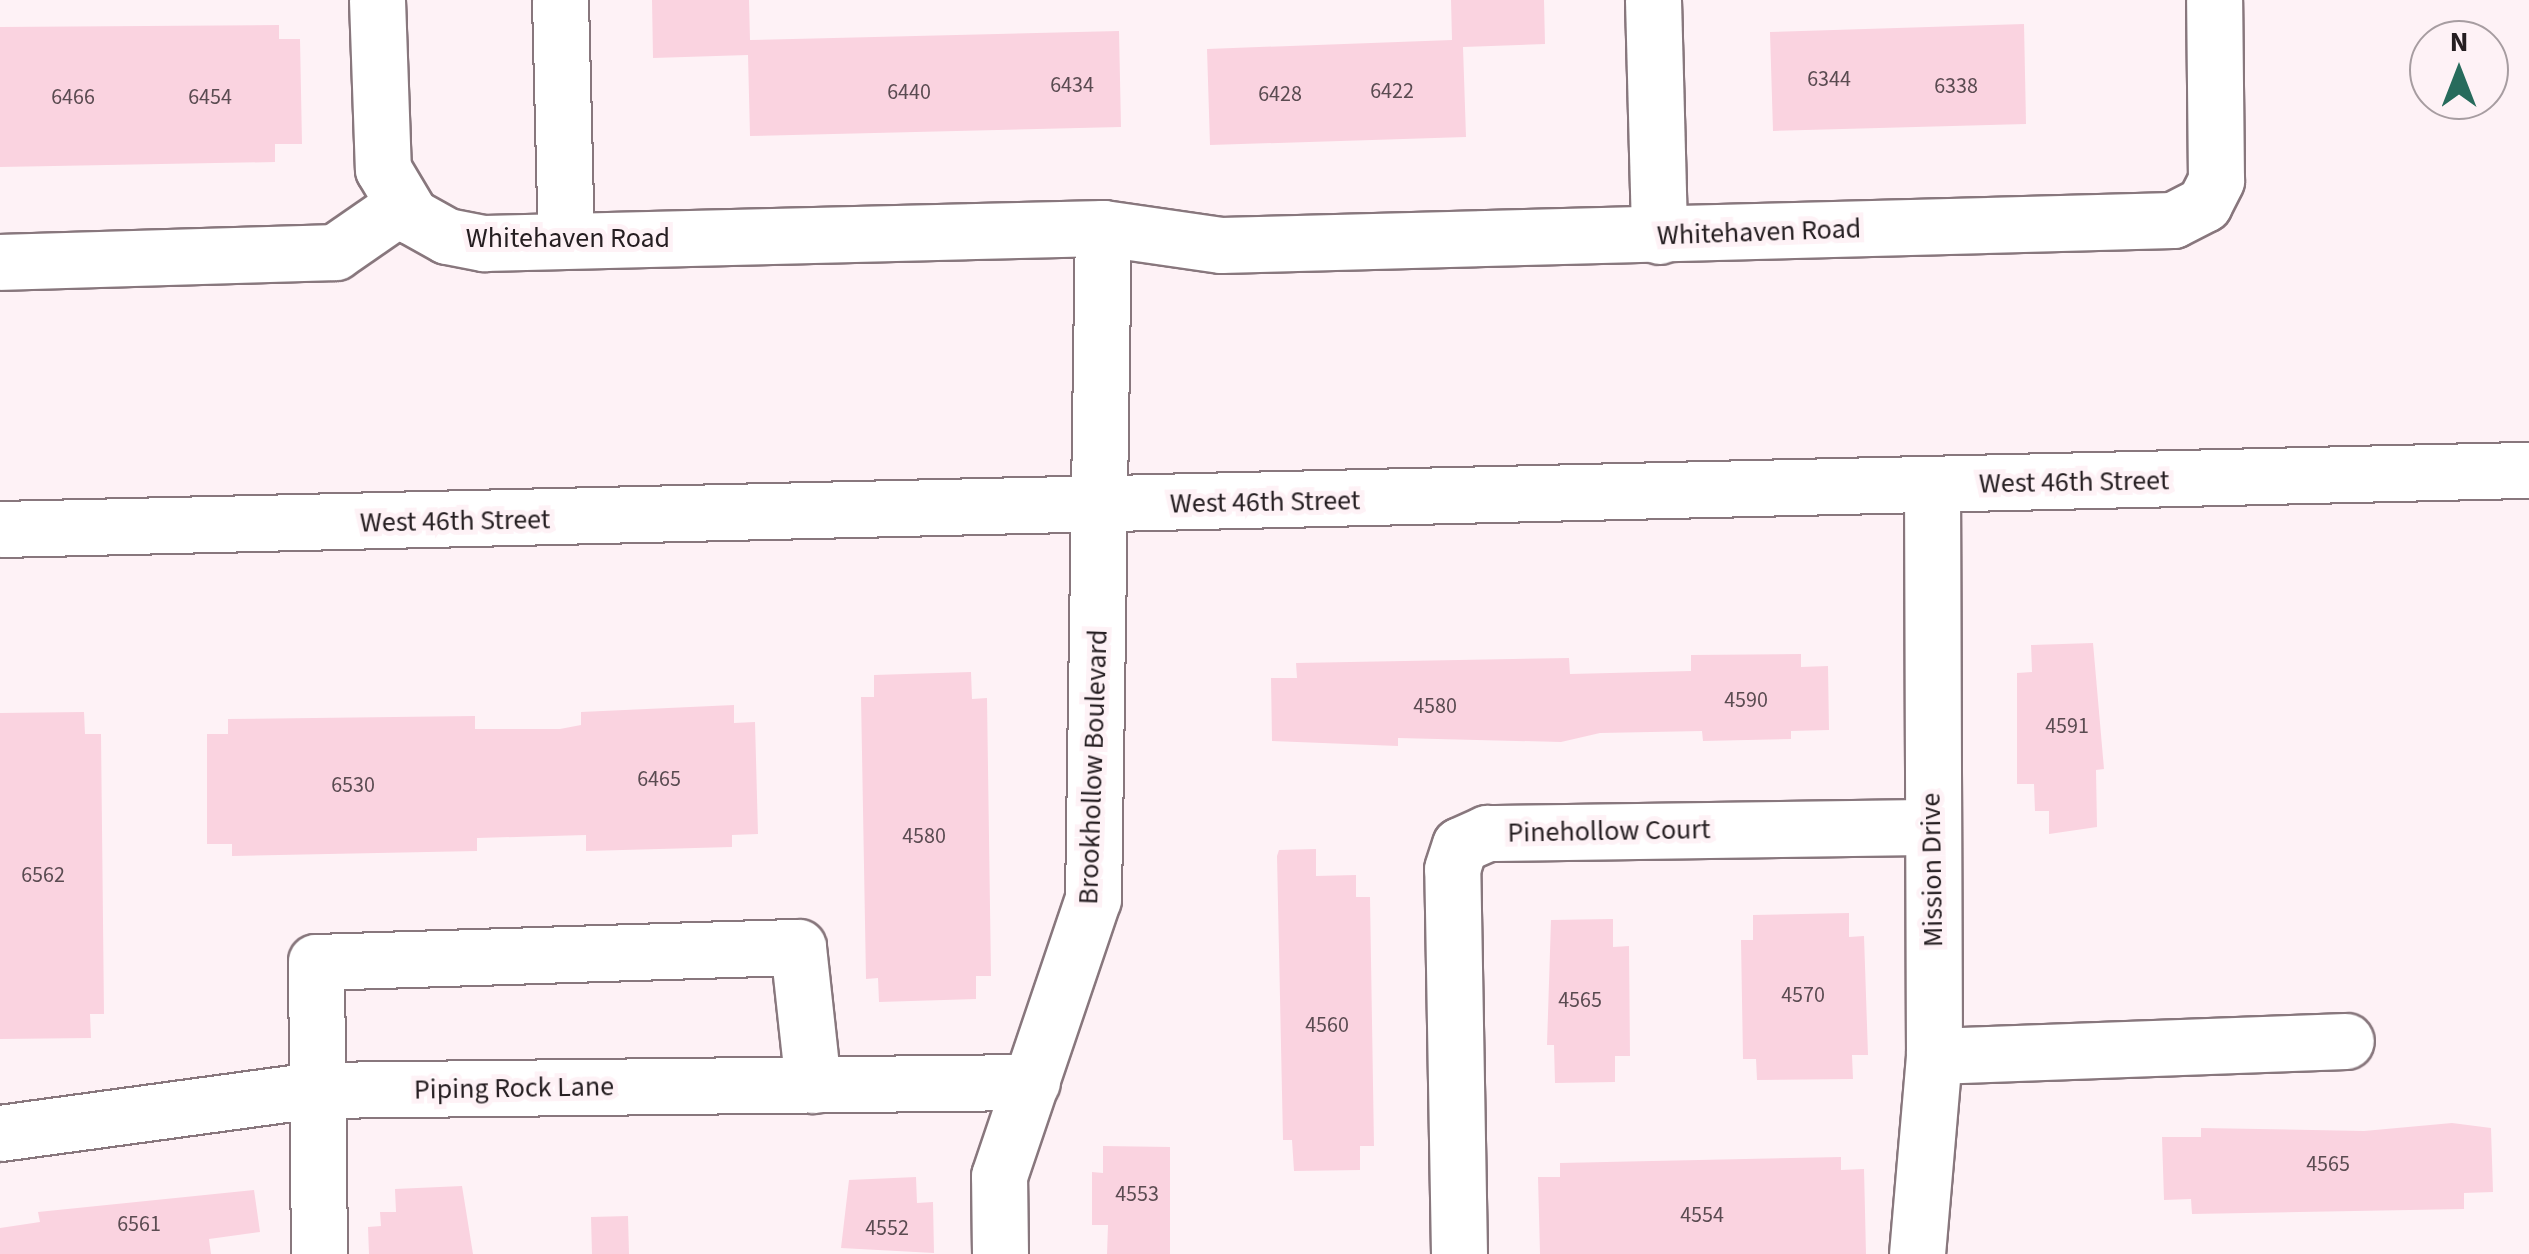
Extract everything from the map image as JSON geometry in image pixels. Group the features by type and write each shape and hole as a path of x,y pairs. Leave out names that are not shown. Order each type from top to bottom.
{"street":[{"path":"0,262 335,252 403,205 380,152 377,0"},
{"path":"560,0 566,240"},
{"path":"1653,0 1659,236"},
{"name":"Whitehaven Road","path":"403,205 431,229 472,243 1103,228 1221,245 1659,236 2184,216 2204,204 2216,180 2214,0"},
{"path":"1100,506 1103,228"},
{"name":"West 46th Street","path":"0,529 2529,470"},
{"name":"Mission Drive","path":"1916,1254 1934,1056 1932,486"},
{"name":"Brookhollow Boulevard","path":"1000,1254 999,1176 1094,899 1100,506"},
{"name":"Pinehollow Court","path":"1459,1254 1452,869 1460,845 1487,832 1931,827"},
{"path":"319,1254 314,1090 316,962 798,947 813,1085"},
{"path":"1934,1056 2346,1041"},
{"name":"Piping Rock Lane","path":"0,1133 314,1090 1032,1082"}],"building":[{"path":"652,0 749,0 750,40 1119,31 1121,127 750,136 748,55 653,58"},
{"path":"1451,0 1544,0 1545,44 1463,47 1466,137 1210,145 1207,49 1452,40"},
{"path":"2024,24 2026,124 1773,131 1770,32"},
{"path":"279,25 279,39 300,39 302,144 275,144 275,162 0,167 0,27"},
{"path":"2093,643 2104,769 2096,770 2097,827 2049,834 2049,811 2035,811 2034,784 2017,784 2017,673 2032,672 2031,645"},
{"path":"1801,654 1801,667 1828,666 1829,730 1791,731 1791,739 1703,741 1702,731 1600,733 1561,742 1398,738 1398,746 1272,741 1271,678 1297,678 1296,663 1569,658 1570,674 1691,671 1691,655"},
{"path":"971,672 972,699 987,698 991,976 976,976 976,999 879,1002 878,978 866,979 861,697 874,697 874,675"},
{"path":"734,705 734,723 755,722 758,834 732,835 732,847 586,851 586,835 477,838 477,851 232,856 232,844 207,844 207,734 228,734 228,719 475,716 475,729 560,729 581,725 581,712"},
{"path":"84,712 85,734 101,734 104,1014 90,1014 91,1038 0,1039 0,713"},
{"path":"1316,849 1316,876 1356,875 1356,897 1370,897 1374,1146 1360,1146 1360,1170 1294,1171 1292,1140 1283,1140 1277,856 1279,850"},
{"path":"1849,913 1849,937 1864,936 1868,1055 1852,1055 1853,1079 1757,1080 1756,1059 1743,1059 1741,940 1753,940 1753,915"},
{"path":"1613,919 1613,947 1629,946 1630,1056 1615,1056 1615,1082 1555,1083 1554,1045 1547,1045 1551,920"},
{"path":"2452,1123 2491,1128 2493,1192 2464,1193 2464,1209 2192,1214 2191,1199 2164,1200 2162,1137 2201,1137 2201,1128 2364,1131"},
{"path":"1103,1146 1170,1147 1170,1254 1107,1254 1108,1225 1092,1225 1092,1172 1103,1173"},
{"path":"1841,1157 1841,1170 1864,1169 1866,1254 1540,1254 1538,1177 1560,1177 1560,1163"},
{"path":"916,1177 917,1203 933,1202 934,1253 841,1248 849,1180"},
{"path":"462,1186 473,1254 369,1254 368,1227 381,1226 380,1212 396,1212 395,1189"},
{"path":"254,1190 260,1232 209,1239 211,1254 0,1254 0,1228 40,1222 38,1212"},
{"path":"628,1216 629,1254 592,1254 591,1217"}]}
